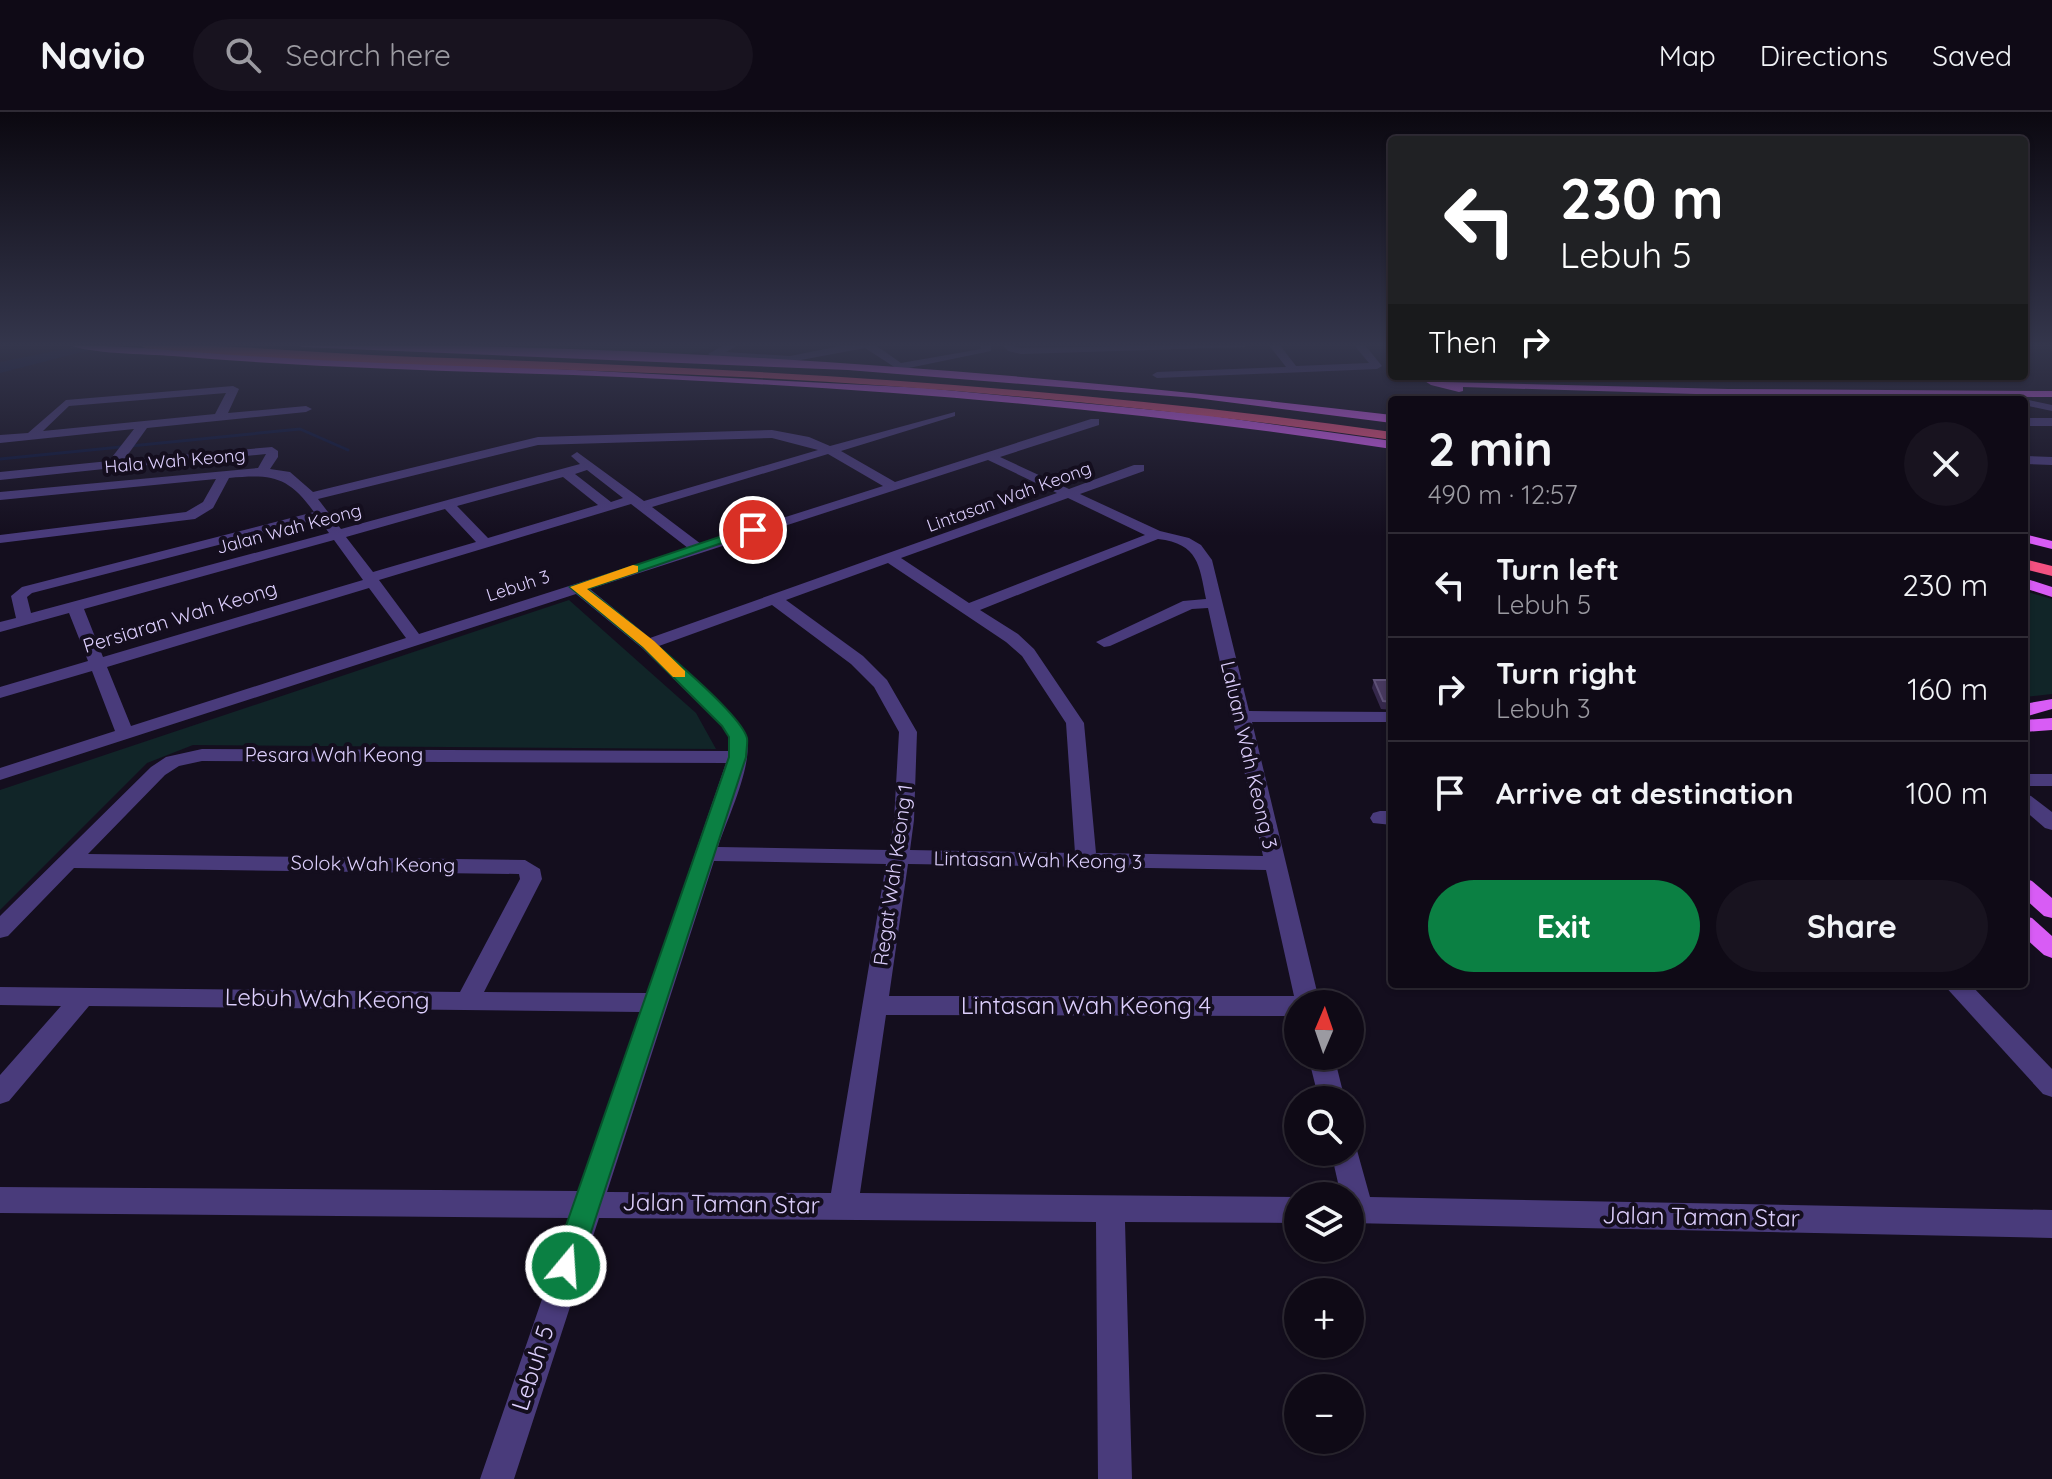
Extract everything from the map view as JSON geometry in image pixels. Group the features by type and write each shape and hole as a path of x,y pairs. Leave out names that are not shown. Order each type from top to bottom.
{"highway":[{"path":"1168,408 1388,435"},
{"path":"1226,408 1388,428"},
{"path":"2028,556 2052,562"},
{"path":"2028,565 2052,571"}],"main road":[{"path":"1096,408 1249,425 1388,447"},
{"path":"1300,408 1388,419"},
{"path":"2028,539 2052,545"},
{"path":"2028,577 2052,584"},
{"path":"2028,584 2052,592"},
{"path":"2038,720 2032,707 2052,704"},
{"path":"2028,874 2052,895"},
{"path":"2028,889 2052,910"},
{"path":"2028,916 2052,937"},
{"path":"2028,928 2052,949"}],"street":[{"path":"32,435 61,408"},
{"path":"220,417 224,408"},
{"path":"0,439 306,409"},
{"name":"Persiaran Wah Keong","path":"0,693 485,543 951,414"},
{"name":"Lebuh 3","path":"0,774 1095,422"},
{"path":"2028,422 2052,422"},
{"path":"98,486 144,424"},
{"path":"310,497 533,442 772,434 799,437 893,486"},
{"path":"560,440 588,466 697,548"},
{"path":"0,476 272,451 272,457 262,471"},
{"path":"989,456 1157,535"},
{"path":"2028,460 2052,461"},
{"name":"Jalan Wah Keong","path":"0,627 588,466"},
{"name":"Lintasan Wah Keong","path":"648,644 1139,468"},
{"name":"Hala Wah Keong","path":"0,496 262,471 285,475 310,497 416,641"},
{"path":"565,472 609,507"},
{"path":"0,539 190,516 208,505 225,474"},
{"path":"448,504 485,543"},
{"path":"25,620 19,596 27,590 323,514"},
{"path":"971,608 1157,535"},
{"name":"Laluan Wah Keong 3","path":"1157,535 1182,540 1201,553 1305,990"},
{"path":"890,558 971,608 1028,653 1075,723 1086,860"},
{"path":"577,587 648,644 729,723 738,737 738,757"},
{"name":"Regat Wah Keong 1","path":"776,600 857,660 881,684 908,732 908,773 898,858 844,1205"},
{"path":"1104,642 1189,604 1215,603"},
{"path":"75,607 125,734"},
{"path":"1241,716 1388,717"},
{"name":"Pesara Wah Keong","path":"0,930 158,771 173,761 193,755 738,757"},
{"name":"Lebuh 5","path":"497,1479 653,1003 738,757"},
{"path":"2028,780 2052,780"},
{"path":"2028,803 2052,823"},
{"name":"Lintasan Wah Keong 3","path":"706,854 1274,863"},
{"name":"Solok Wah Keong","path":"69,861 525,867 530,870 531,879 468,1000"},
{"path":"1959,988 2052,1086"},
{"name":"Lebuh Wah Keong","path":"0,996 653,1003"},
{"path":"0,1093 84,996"},
{"name":"Lintasan Wah Keong 4","path":"873,1005 1284,1006"},
{"name":"Jalan Taman Star","path":"0,1200 587,1202 1284,1210"},
{"path":"1110,1208 1115,1479"},
{"name":"Jalan Taman Star","path":"1364,1210 2052,1224"}],"green space":[{"path":"2028,592 2052,599 2052,694 2028,697"},
{"path":"569,600 696,713 716,749 193,745 147,763 0,910 0,790"}],"building":[{"path":"1374,680 1388,680 1388,702 1383,701"}],"waterway":[{"path":"0,459 300,429 348,450"}],"slow traffic":[{"path":"633,569 577,587 648,644 679,674"}],"route":[{"path":"566,1266 738,757 738,737 729,723 648,644 577,587 753,530"}]}
